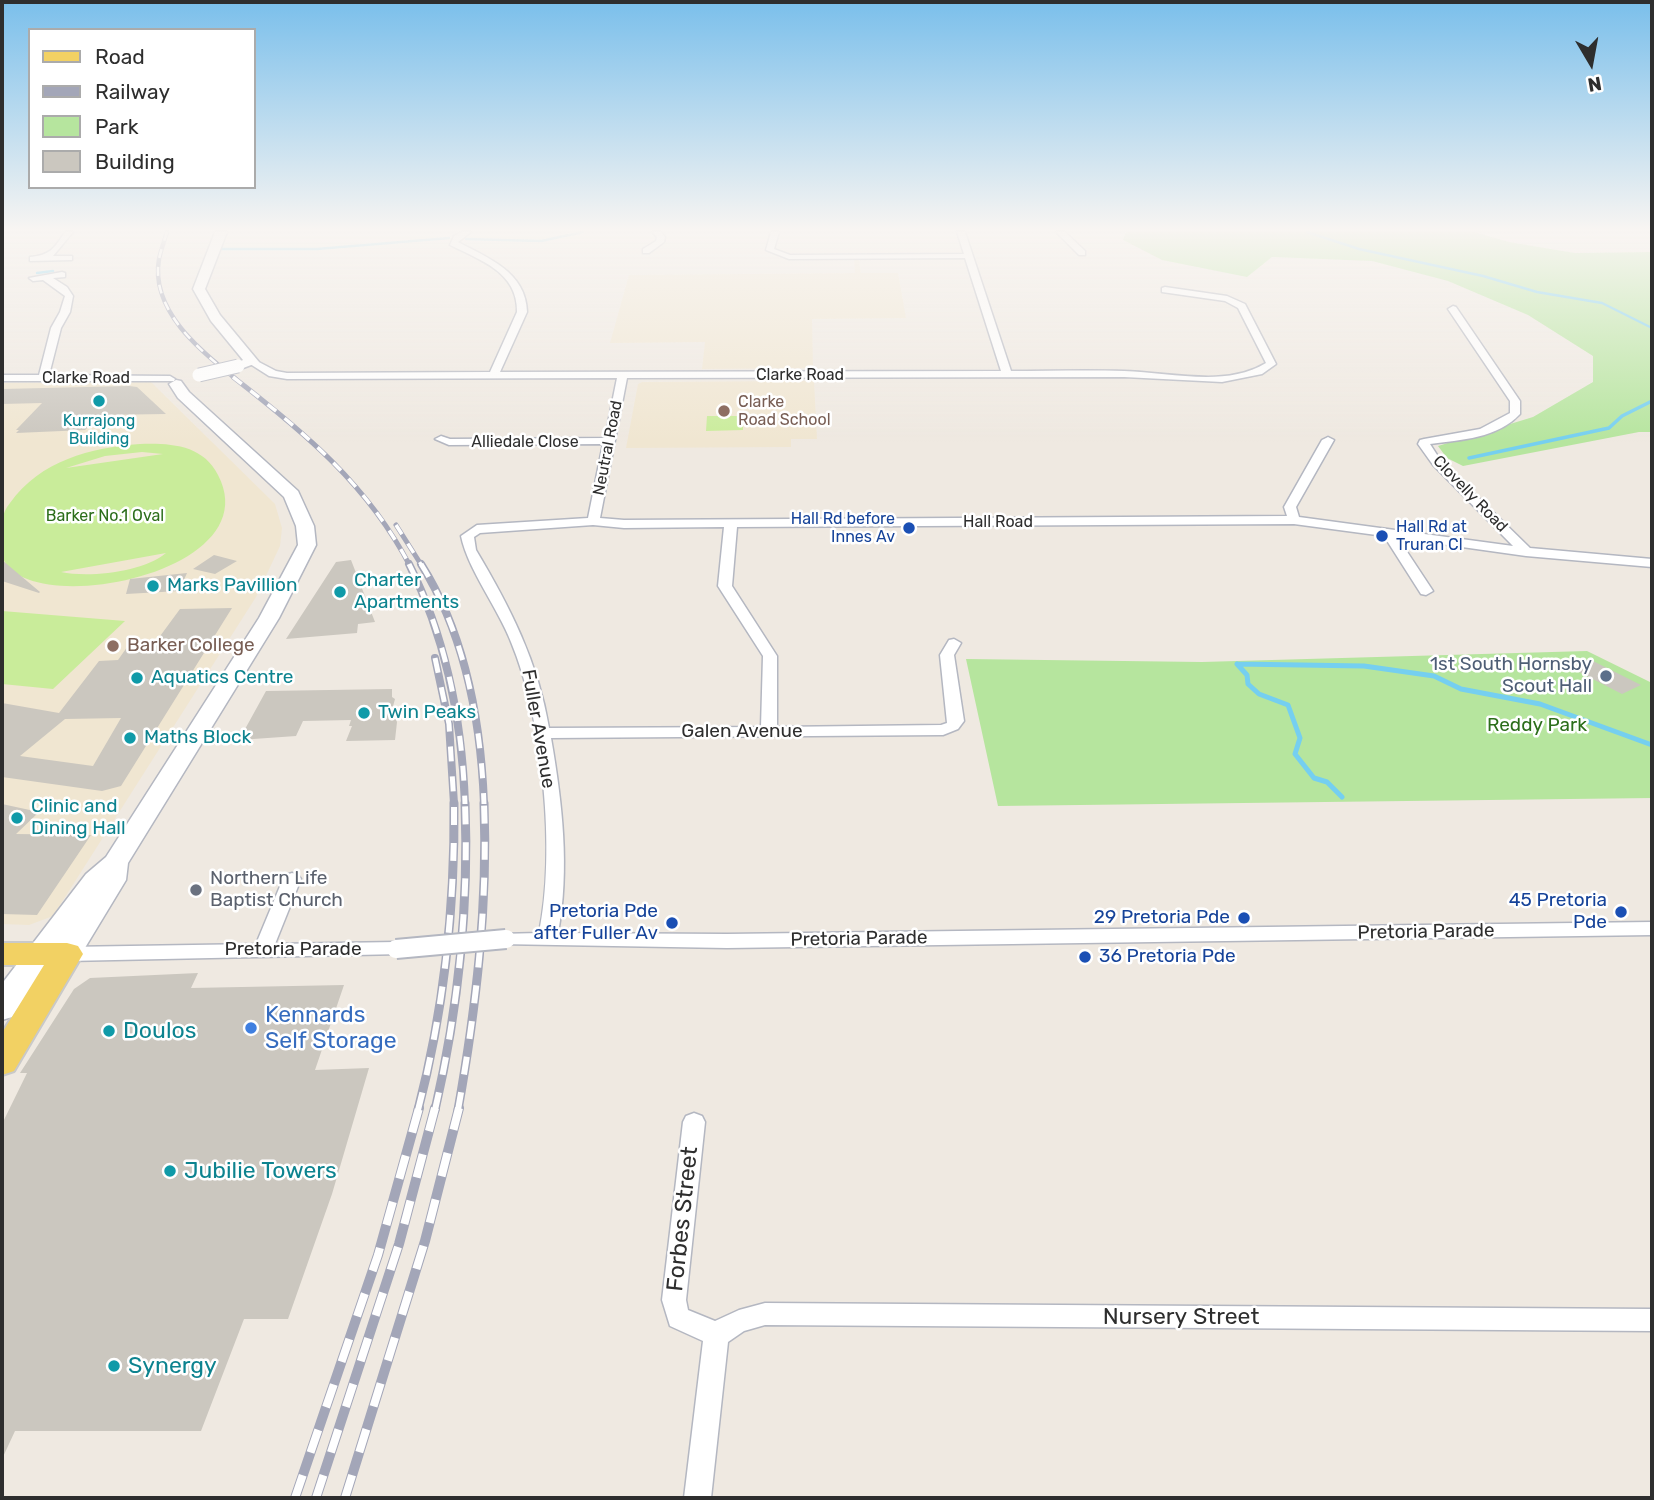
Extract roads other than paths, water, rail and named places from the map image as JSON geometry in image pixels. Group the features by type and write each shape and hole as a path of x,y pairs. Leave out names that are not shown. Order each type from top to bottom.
{"main road":[{"path":"2,954 53,955 2,1062"}],"street":[{"path":"43,378 67,302"},
{"path":"204,302 245,364"},
{"path":"494,375 522,312 522,302"},
{"path":"983,302 1007,374"},
{"name":"Clarke Road","path":"2,378 182,379 245,364 287,376 1124,374 1227,378 1254,374 1271,364 1242,306 1233,302"},
{"name":"Clovelly Road","path":"1452,309 1515,401 1515,414 1509,420 1482,431 1424,444 1437,463 1526,552"},
{"name":"Neutral Road","path":"593,521 623,375"},
{"path":"2,1009 53,955 113,880 115,863 269,618 307,545 305,526 292,495 183,396 182,379"},
{"name":"Alliedale Close","path":"441,439 449,442 610,441"},
{"path":"1294,520 1290,507 1328,440"},
{"name":"Hall Road","path":"470,533 487,526 561,525 593,521 624,524 1294,520 1526,552"},
{"path":"731,523 725,586 770,656 769,732"},
{"path":"1387,531 1426,591"},
{"name":"Fuller Avenue","path":"470,533 467,540 470,550 512,626 525,658 542,733 548,774 554,869 553,919 547,939"},
{"path":"1526,552 1652,563"},
{"name":"Galen Avenue","path":"542,733 943,730 953,726 956,721 947,655 954,643"},
{"path":"262,950 292,879"},
{"name":"Pretoria Parade","path":"53,955 396,949 506,939 600,942 727,941 1652,929"},
{"name":"Forbes Street","path":"694,1122 674,1300 675,1314 680,1321 703,1327 716,1337"},
{"name":"Nursery Street","path":"716,1337 721,1330 735,1323 765,1314 1652,1320"},
{"path":"697,1498 716,1337"}],"waterway":[{"path":"1596,302 1652,328"},
{"path":"1469,458 1609,428 1622,416 1652,401"},
{"path":"1342,797 1327,782 1314,778 1295,754 1300,738 1288,705 1259,694 1248,684 1247,675 1237,664 1364,666 1434,676 1461,689 1540,704 1652,745"}],"railway":[{"path":"165,302 193,342 236,379"},
{"path":"233,377 285,418 354,485 375,510 410,565"},
{"path":"396,525 422,566"},
{"path":"421,564 449,620 468,680 479,742 484,804"},
{"path":"410,565 433,622 450,681 460,742 465,804"},
{"path":"435,658 449,724 454,804"},
{"path":"435,1110 450,1034 460,957 465,880 465,803"},
{"path":"458,1110 479,957 484,880 484,803"},
{"path":"418,1110 435,1034 446,957 454,804"},
{"path":"295,1498 378,1255 419,1108"},
{"path":"316,1498 399,1244 435,1108"},
{"path":"345,1498 425,1241 459,1108"}],"place":[{"name":"Kurrajong Building","path":"99,401"},
{"name":"Clarke Road School","path":"724,411"},
{"name":"Hall Rd before Innes Av","path":"909,528"},
{"name":"Hall Rd at Truran Cl","path":"1382,536"},
{"name":"Marks Pavillion","path":"153,586"},
{"name":"Charter Apartments","path":"340,592"},
{"name":"Barker College","path":"113,646"},
{"name":"1st South Hornsby Scout Hall","path":"1606,676"},
{"name":"Aquatics Centre","path":"137,678"},
{"name":"Twin Peaks","path":"364,713"},
{"name":"Maths Block","path":"130,738"},
{"name":"Clinic and Dining Hall","path":"17,818"},
{"name":"Northern Life Baptist Church","path":"196,890"},
{"name":"45 Pretoria Pde","path":"1621,912"},
{"name":"29 Pretoria Pde","path":"1244,918"},
{"name":"Pretoria Pde after Fuller Av","path":"672,923"},
{"name":"36 Pretoria Pde","path":"1085,957"},
{"name":"Kennards Self Storage","path":"251,1028"},
{"name":"Doulos","path":"109,1031"},
{"name":"Jubilie Towers","path":"170,1171"},
{"name":"Synergy","path":"114,1366"}],"park label":[{"name":"Barker No.1 Oval","path":"105,516"},
{"name":"Reddy Park","path":"1537,726"}]}
